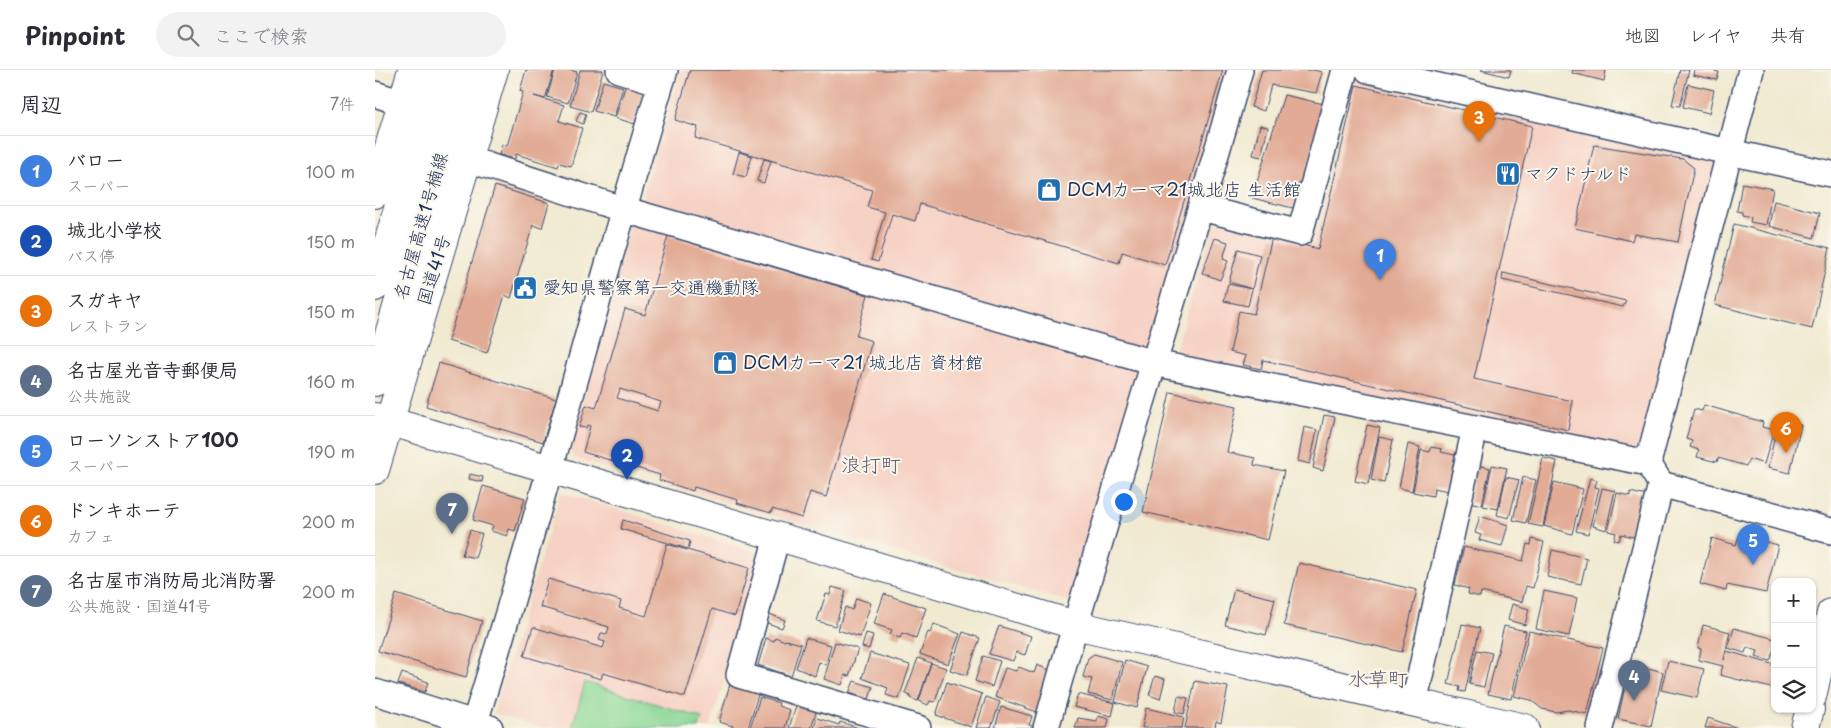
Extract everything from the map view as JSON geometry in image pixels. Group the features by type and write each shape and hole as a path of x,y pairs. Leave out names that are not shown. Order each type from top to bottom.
{"main road":[{"path":"375,194 412,70"},
{"name":"名古屋高速1号楠線","path":"375,287 439,70"},
{"name":"名古屋高速1号楠線","path":"375,382 467,70"},
{"name":"国道41号","path":"375,470 382,419 467,160 494,70"},
{"path":"382,419 1075,625 1525,728"},
{"path":"1816,679 1831,613"},
{"path":"1805,728 1808,713"}],"street":[{"path":"375,692 479,726 623,209 663,77 619,70"},
{"path":"1046,728 1075,625 1201,208 1240,70"},
{"path":"1201,208 1300,233 1345,70"},
{"path":"1368,70 1831,174"},
{"path":"1751,70 1648,463 1661,484 1831,531"},
{"path":"375,94 402,103"},
{"path":"467,160 623,209 1154,364 1648,463"},
{"path":"1414,703 1475,428"},
{"path":"1599,728 1661,484"},
{"path":"777,537 739,675 918,728"}],"shaded area":[{"path":"681,70 1233,70 1151,348 1142,352 647,205 643,194"},
{"path":"1355,80 1596,137 1726,163 1642,451 1181,362 1175,352 1213,226 1221,222 1314,244"},
{"path":"631,223 1144,369 1081,605 573,458 570,449"},
{"path":"561,492 763,554 710,728 541,728 493,713"}],"green space":[{"path":"585,682 702,718 699,728 572,728"}],"building":[{"path":"526,70 554,70 545,99 534,96 564,105 559,121 582,128 571,166 559,163 558,167 516,154 515,159 499,155 502,144 507,146 523,92 520,91"},
{"path":"555,70 577,72 568,103 547,97"},
{"path":"580,70 603,70 591,112 570,106"},
{"name":"DCMカーマ21城北店 生活館","path":"690,70 1223,70 1165,265 1122,252 1119,263 920,204 915,221 892,214 878,262 871,260 885,212 867,207 872,190 695,138 698,127 675,120"},
{"path":"1262,70 1313,70 1322,72 1316,93 1271,85 1264,111 1251,107"},
{"path":"1481,70 1511,70 1509,77"},
{"path":"1573,70 1606,70 1604,81 1572,73"},
{"path":"1680,70 1689,70 1680,106 1672,105"},
{"path":"1694,70 1719,72 1717,80 1693,75"},
{"path":"628,78 648,85 635,124 615,118"},
{"path":"603,81 623,87 614,117 594,111"},
{"path":"1688,84 1714,90 1709,113 1683,107"},
{"path":"1356,85 1532,126 1474,379 1573,401 1568,430 1263,360 1261,369 1243,365 1246,356 1230,352 1239,311 1254,314 1272,237 1318,249"},
{"path":"1284,95 1324,104 1297,209 1252,198"},
{"path":"580,112 586,114 583,124 576,121"},
{"path":"1260,125 1268,127 1261,157 1253,155"},
{"path":"1594,145 1683,159 1694,168 1678,242 1634,234 1632,241 1575,228"},
{"path":"739,152 752,156 746,177 733,174"},
{"path":"764,159 771,161 764,183 757,181"},
{"path":"1742,183 1773,189 1766,225 1750,222 1751,217 1742,215 1742,212 1737,211"},
{"path":"495,186 549,203 542,228 533,225 511,298 505,295 487,353 448,341"},
{"path":"1774,201 1820,213 1814,238 1769,226"},
{"path":"1734,224 1830,248 1812,329 1715,305"},
{"path":"668,236 868,295 856,336 872,341 826,497 810,492 802,518 772,509 771,513 737,503 738,500 694,487 693,491 659,480 660,475 583,452 590,426 587,425 586,428 579,427 586,405 596,408 625,309 645,315","holes":["620,389 661,402 658,411 617,398"]},
{"path":"1215,238 1228,242 1223,259 1228,261 1220,280 1202,273"},
{"path":"1238,249 1260,255 1252,289 1229,282"},
{"path":"1503,273 1626,301 1623,307 1502,280"},
{"path":"1228,284 1252,289 1248,306 1224,301"},
{"path":"439,363 556,399 543,442 426,406"},
{"path":"1170,392 1237,406 1227,452 1255,458 1254,465 1284,471 1268,540 1143,512"},
{"path":"1704,405 1763,422 1762,427 1774,430 1764,464 1749,459 1746,466 1718,458 1717,462 1697,457 1699,450 1690,447 1692,441 1686,439 1694,409 1702,411"},
{"path":"1324,415 1335,417 1323,471 1313,468"},
{"path":"1778,420 1801,425 1790,473 1768,468"},
{"path":"1367,425 1380,428 1368,484 1355,481"},
{"path":"1304,427 1317,430 1310,464 1298,461"},
{"path":"1379,437 1393,440 1384,483 1371,480"},
{"path":"1408,444 1420,447 1412,491 1399,488"},
{"path":"1431,447 1442,449 1441,452 1455,455 1448,491 1434,488 1433,496 1413,492 1421,450 1430,452"},
{"path":"1543,458 1557,461 1543,527 1528,524"},
{"path":"1477,465 1490,468 1482,505 1469,502"},
{"path":"1492,465 1507,468 1498,509 1483,506"},
{"path":"470,474 483,477 482,482 469,479"},
{"path":"1506,477 1519,480 1509,518 1497,515"},
{"path":"1523,477 1536,480 1526,523 1513,520"},
{"path":"1590,478 1597,480 1595,487 1599,488 1588,534 1576,531"},
{"path":"1554,482 1583,489 1572,534 1544,526"},
{"path":"483,486 525,498 515,531 509,529 507,536 491,531 493,526 473,520"},
{"path":"1602,488 1615,491 1606,530 1593,526"},
{"path":"1630,492 1647,496 1638,538 1621,534 1619,541 1614,540 1616,533 1608,531 1617,493 1630,496"},
{"path":"1480,516 1508,525 1502,546 1479,540 1481,535 1475,533"},
{"path":"623,520 690,541 688,549 621,529"},
{"path":"470,530 482,534 475,558 462,555"},
{"path":"1739,535 1778,545 1766,593 1727,585 1726,591 1700,584 1712,538 1736,545"},
{"path":"1532,539 1544,542 1533,588 1526,586 1522,602 1481,592 1480,597 1468,594 1469,589 1455,585 1464,547 1523,561 1527,544 1531,545"},
{"path":"667,544 749,568 735,616 712,609 685,697 603,673 601,679 524,656 533,627 603,648 605,642 599,640 601,633 607,634 609,627 540,607 548,579 621,601 619,608 646,616"},
{"path":"1552,550 1587,558 1581,584 1547,577"},
{"path":"1299,563 1417,590 1402,652 1284,625"},
{"path":"832,587 846,591 835,626 817,621 826,594 830,595"},
{"path":"1234,589 1275,599 1266,635 1225,625"},
{"path":"1544,591 1577,598 1569,636 1536,629"},
{"path":"396,594 482,621 466,677 378,651"},
{"path":"884,594 926,608 916,638 902,633 900,638 890,635 892,630 874,624"},
{"path":"856,598 871,603 860,637 838,630 845,607 852,610"},
{"path":"1512,604 1529,609 1525,625 1508,620"},
{"path":"769,614 785,620 782,628 767,623"},
{"path":"934,624 960,634 948,664 920,654 928,632 930,633"},
{"path":"1462,624 1480,628 1465,692 1459,691 1460,687 1448,684"},
{"path":"1703,625 1730,632 1724,660 1727,651 1771,664 1771,688 1720,675 1723,666 1699,660 1701,649 1698,648"},
{"path":"999,626 1031,636 1025,655 1016,652 1013,661 989,654"},
{"path":"1504,626 1526,631 1511,699 1488,694"},
{"path":"1734,628 1771,638 1770,661 1756,657 1758,651 1747,647 1745,653 1728,648"},
{"path":"1529,631 1603,648 1587,714 1568,710 1556,712 1542,709 1531,700 1514,696"},
{"path":"963,632 980,638 967,675 950,670"},
{"path":"866,633 873,635 869,649 862,647"},
{"path":"775,637 801,644 791,676 758,665 766,638 774,641"},
{"path":"806,638 831,645 826,665 819,662 815,676 796,668"},
{"path":"835,642 858,649 849,676 845,675 842,685 824,679"},
{"path":"1477,650 1492,653 1484,687 1469,684"},
{"path":"870,653 910,665 899,699 886,695 888,688 862,678"},
{"path":"1094,654 1122,662 1113,700 1088,694 1092,679 1083,677 1088,658"},
{"path":"983,656 1000,661 992,687 975,681"},
{"path":"918,658 931,663 918,701 910,698 905,693"},
{"path":"1125,660 1147,667 1137,708 1115,702"},
{"path":"1668,661 1704,669 1697,698 1661,690"},
{"path":"931,663 946,668 935,702 930,701 928,705 919,701"},
{"path":"1037,665 1052,671 1037,712 995,697 1005,668 1016,671 1019,667 1034,673"},
{"path":"1637,665 1663,672 1651,726 1618,719 1627,678 1634,679"},
{"path":"402,673 428,682 425,692 398,684"},
{"path":"1155,676 1165,679 1160,699 1149,695"},
{"path":"732,677 761,685 748,728 732,728 733,726 719,722"},
{"path":"854,681 873,687 869,699 849,693"},
{"path":"1195,681 1228,687 1221,723 1216,721 1215,728 1185,728"},
{"path":"947,682 982,694 971,727 936,715"},
{"path":"1078,694 1115,703 1112,716 1074,707"},
{"path":"1178,696 1188,698 1184,714 1175,712"},
{"path":"760,697 779,703 778,706 790,710 785,728 750,728"},
{"path":"799,697 819,703 811,728 789,728"},
{"path":"986,697 1000,702 991,728 976,728"},
{"path":"1001,707 1032,716 1029,725 1036,728 995,728"},
{"path":"1146,708 1184,717 1182,728 1142,728"},
{"path":"1098,716 1109,719 1107,728 1075,728 1078,718 1097,721"},
{"path":"817,718 839,725 840,722 859,728 814,728"},
{"path":"1708,718 1738,728 1705,728"}],"place":[{"name":"スガキヤ","path":"1479,142"},
{"name":"マクドナルド","path":"1508,174"},
{"name":"DCMカーマ21城北店 生活館","path":"1049,190"},
{"name":"バロー","path":"1380,280"},
{"name":"愛知県警察第一交通機動隊","path":"525,288"},
{"name":"DCMカーマ21 城北店 資材館","path":"725,363"},
{"name":"ドンキホーテ","path":"1786,453"},
{"name":"城北小学校","path":"627,480"},
{"name":"名古屋市消防局北消防署","path":"452,534"},
{"name":"ローソンストア100","path":"1753,565"},
{"name":"名古屋光音寺郵便局","path":"1634,701"}],"district":[{"name":"浪打町","path":"871,465"},
{"name":"水草町","path":"1378,679"}]}
